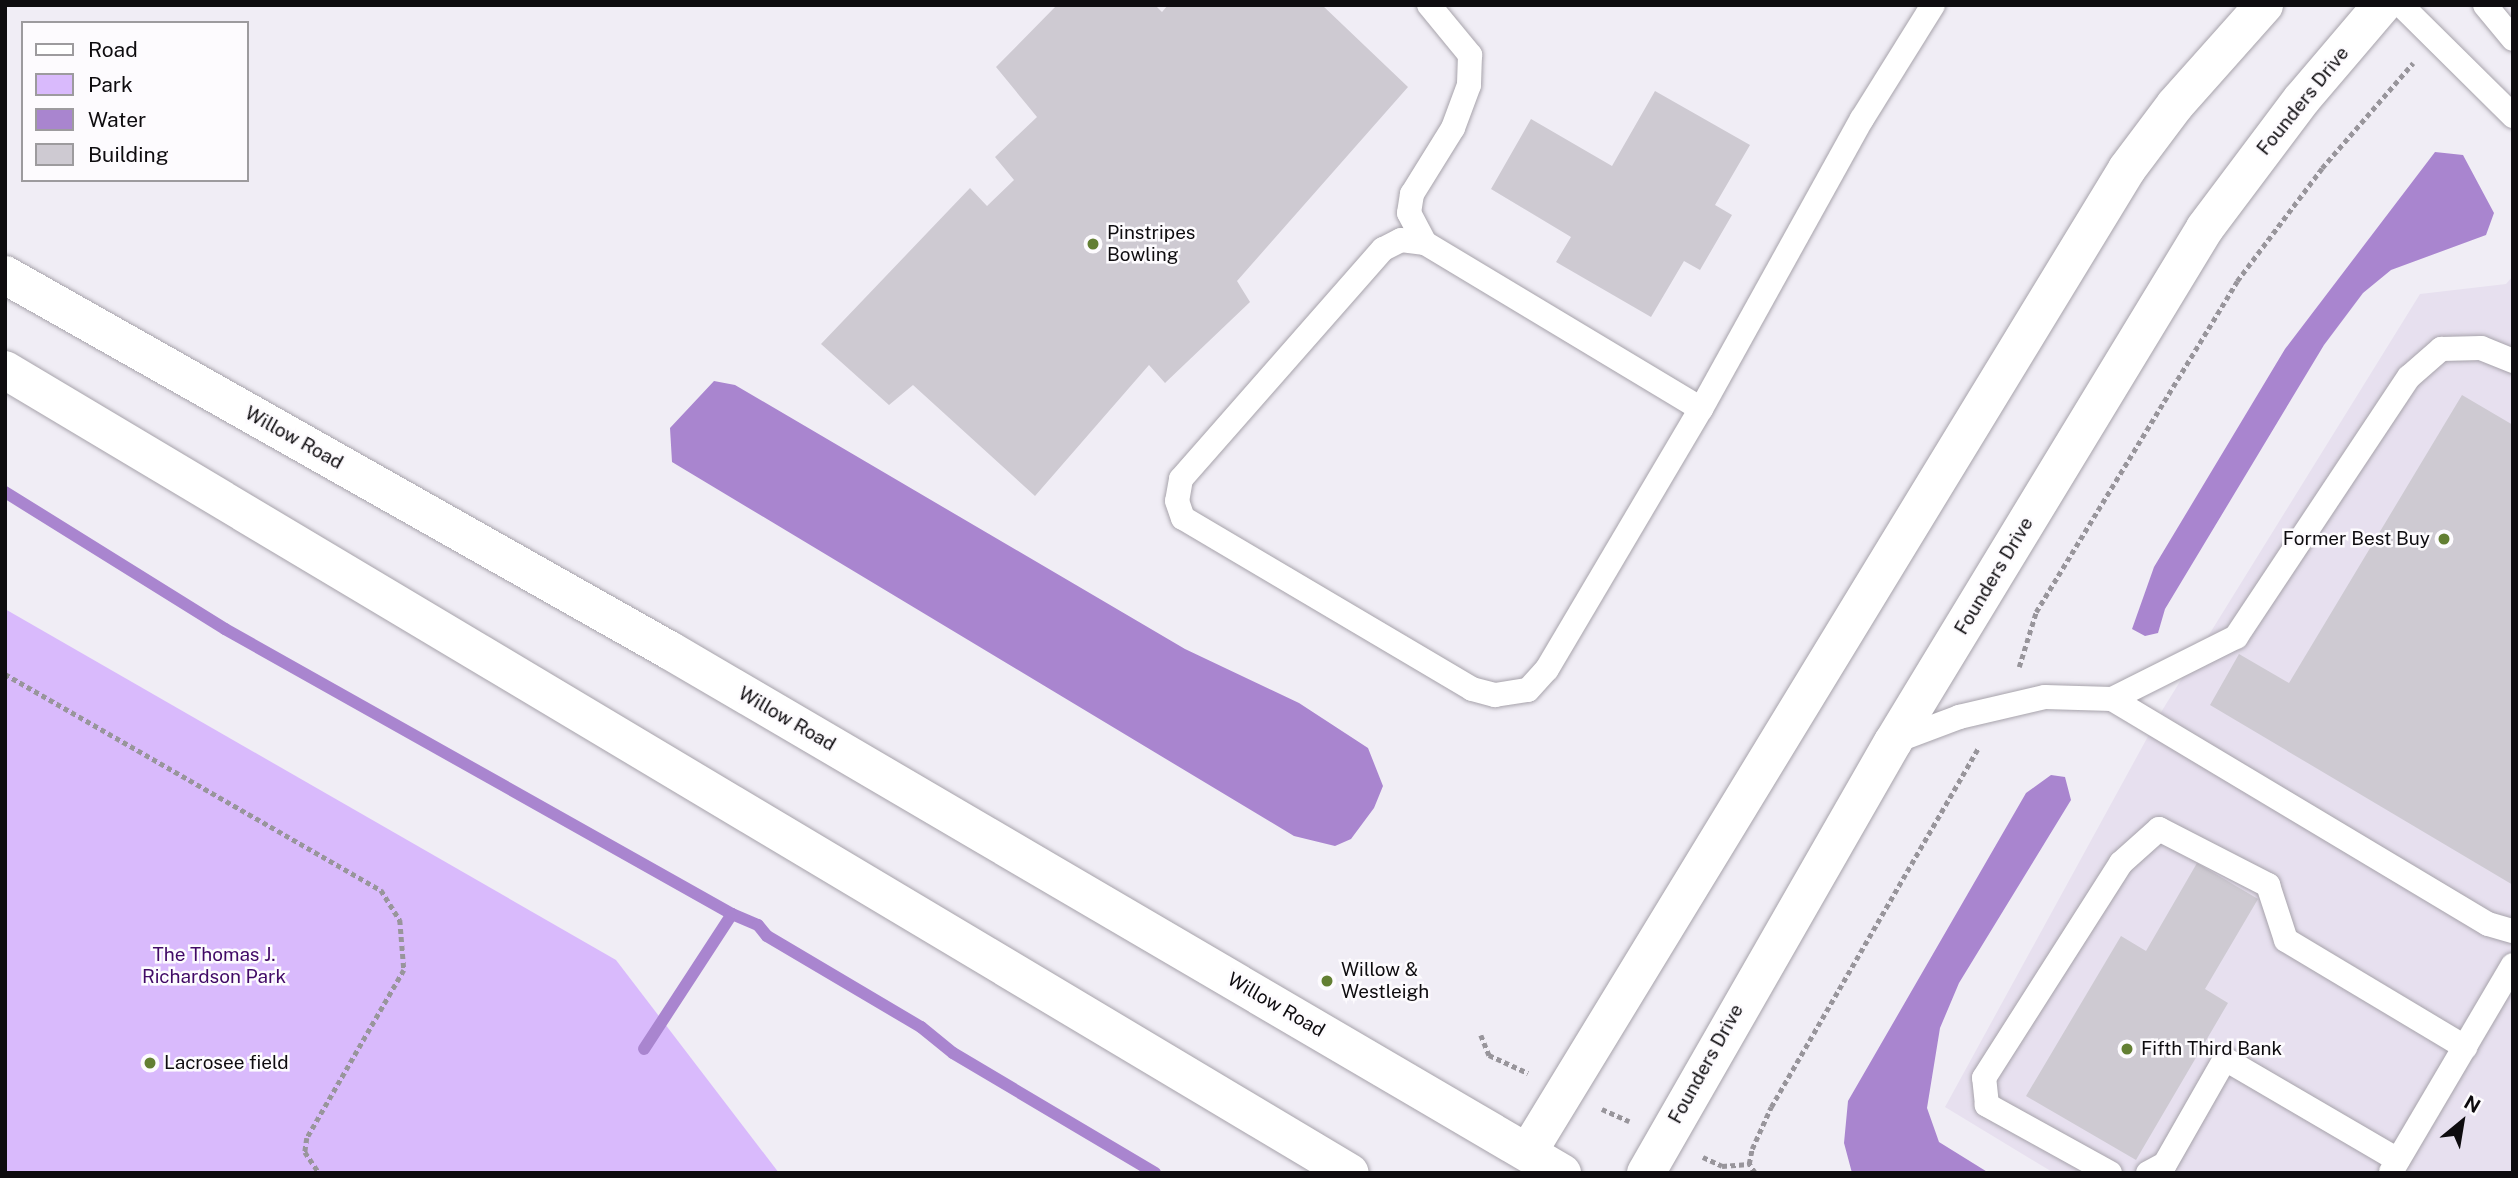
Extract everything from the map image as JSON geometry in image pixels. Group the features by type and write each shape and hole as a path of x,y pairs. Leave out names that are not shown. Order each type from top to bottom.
{"main road":[{"path":"1522,1163 2127,169 2264,5"},
{"name":"Founders Drive","path":"1646,1173 1893,742 2205,228 2302,99 2382,5"},
{"name":"Willow Road","path":"5,275 669,650 1522,1163 1562,1173"},
{"path":"5,370 1350,1173"}],"lane":[{"path":"1425,243 1409,213 1412,194 1453,128 1469,85 1470,55 1429,5"},
{"path":"1701,409 1425,243 1401,240 1383,249 1181,480 1177,500 1183,518 1472,689 1495,695 1528,690 1547,668 1701,409 1862,119 1933,5"},
{"path":"2401,5 2513,116"},
{"path":"2485,5 2513,39"},
{"path":"1893,742 1959,716 2045,697 2112,699 2236,636 2310,519 2409,377 2441,349 2481,348 2513,361"},
{"path":"2112,699 2488,924 2513,930"},
{"path":"2110,1173 1987,1105 1984,1078 2121,863 2159,829 2268,885 2286,940 2465,1047"},
{"path":"2164,1170 2225,1059 2395,1166 2513,965"}],"path":[{"path":"1749,1164 1771,1107 1840,979 2007,706 2036,612 2237,281 2322,168 2434,38"},
{"path":"5,674 381,890 400,920 404,970 307,1138 305,1152 319,1173"},
{"path":"1481,1035 1489,1055 1722,1166 1749,1164"},
{"path":"1749,1164 1755,1173"}],"shaded area":[{"path":"2513,276 2513,1173 2054,1173 1945,1107 2163,709 2420,294 2506,284"}],"green space":[{"name":"The Thomas J. Richardson Park","path":"5,609 616,960 779,1173 5,1173"}],"water":[{"path":"2435,152 2463,155 2494,213 2486,235 2391,270 2363,293 2324,345 2165,609 2158,633 2145,636 2132,629 2154,567 2285,349"},
{"path":"714,381 735,385 1185,649 1299,703 1368,748 1383,786 1374,808 1351,839 1335,846 1294,836 672,462 670,428"},
{"path":"2051,775 2065,777 2071,800 1959,983 1940,1028 1927,1108 1939,1142 1989,1173 1852,1173 1844,1143 1848,1101 2026,793"}],"building":[{"name":"Pinstripes Bowling","path":"1057,5 1155,5 1162,12 1168,5 1322,5 1408,87 1237,281 1250,302 1165,383 1149,365 1035,496 913,385 889,405 821,344 970,188 987,206 1014,180 995,157 1037,117 996,67"},
{"path":"1655,91 1750,145 1715,205 1732,215 1700,270 1684,261 1651,317 1556,262 1571,237 1491,189 1531,119 1612,166"},
{"name":"Former Best Buy","path":"2462,395 2513,425 2513,885 2210,705 2239,654 2289,683"},
{"name":"Fifth Third Bank","path":"2197,863 2258,899 2205,989 2228,1003 2136,1160 2026,1096 2121,936 2146,951"}],"waterway":[{"path":"5,492 225,629 732,914 644,1049"},
{"path":"732,914 758,925 767,936 921,1027 953,1053 1155,1173"}],"place":[{"name":"Pinstripes Bowling","path":"1093,244"},
{"name":"Former Best Buy","path":"2444,539"},
{"name":"Willow & Westleigh","path":"1327,981"},
{"name":"Fifth Third Bank","path":"2127,1049"},
{"name":"Lacrosee field","path":"150,1063"}]}
